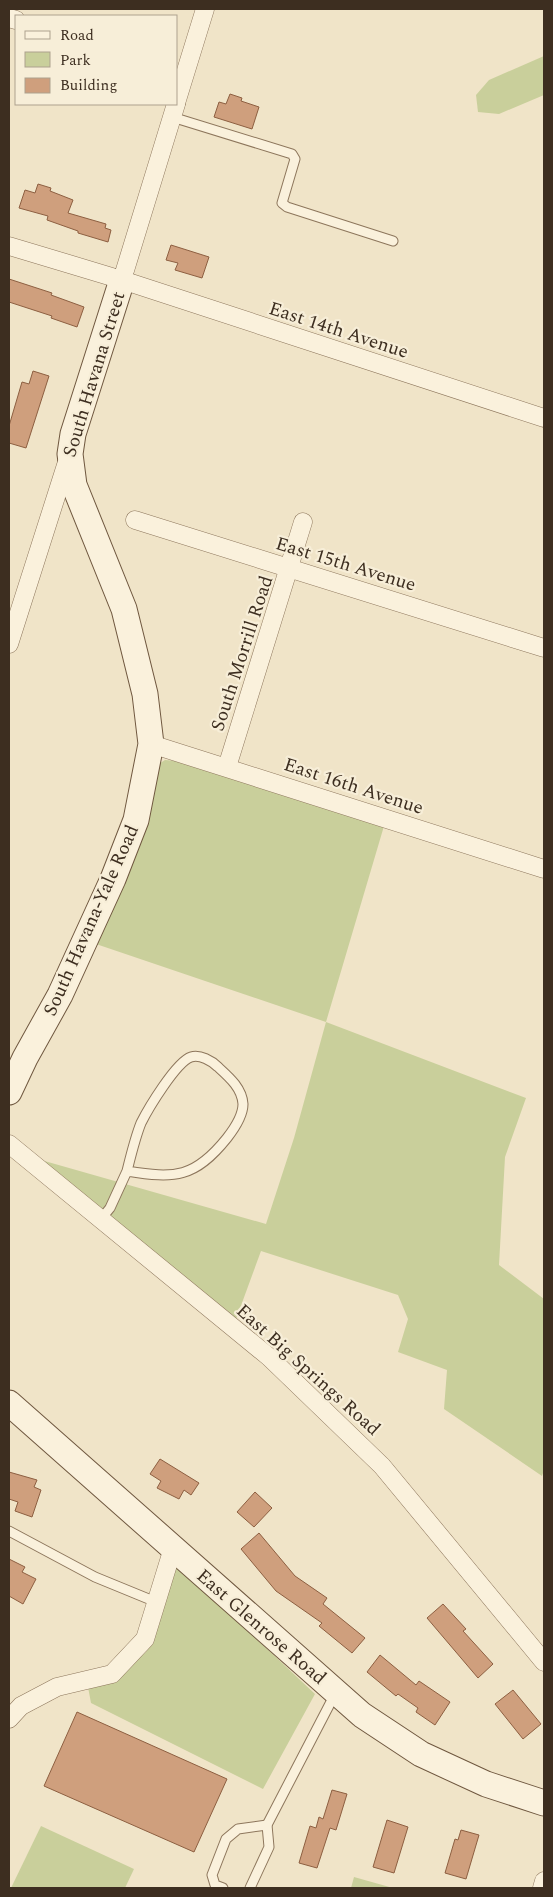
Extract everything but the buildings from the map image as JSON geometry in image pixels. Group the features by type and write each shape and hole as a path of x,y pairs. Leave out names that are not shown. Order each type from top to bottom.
{"street":[{"name":"South Havana Street","path":"178,98 205,9"},
{"name":"South Havana Street","path":"9,644 70,454 73,434 175,108"},
{"name":"East 14th Avenue","path":"9,246 122,280 544,418"},
{"name":"South Havana-Yale Road","path":"9,1092 25,1058 60,995 113,879 136,820 151,744 146,694 124,609 74,485 70,454"},
{"name":"East 15th Avenue","path":"135,520 544,648"},
{"name":"South Morrill Road","path":"227,767 303,522"},
{"name":"East 16th Avenue","path":"151,744 544,869"},
{"name":"East Big Springs Road","path":"9,1144 269,1357 382,1466 544,1662"},
{"name":"East Glenrose Road","path":"9,1403 362,1715 421,1754 486,1784 544,1803"},
{"path":"9,1719 21,1706 57,1687 112,1674 145,1639 173,1548"},
{"path":"542,1888 544,1881"}],"lane":[{"path":"175,108 292,154 295,159 282,203 287,207 393,241"},
{"path":"101,1220 110,1208 127,1171 141,1124 153,1102 177,1069 190,1057 201,1057 217,1065 237,1085 243,1105 236,1127 216,1152 194,1170 170,1175 127,1171"},
{"path":"9,1531 95,1577 156,1602"},
{"path":"250,1888 269,1847 267,1825 336,1692"},
{"path":"223,1888 215,1885 212,1875 226,1839 238,1829 267,1825"}],"green space":[{"path":"544,56 544,95 499,114 478,112 476,95 489,80"},
{"path":"165,760 177,761 384,826 326,1022 96,944 154,767"},
{"path":"326,1022 526,1098 505,1157 499,1265 544,1299 544,1470 542,1476 444,1409 447,1370 398,1352 408,1319 398,1295 261,1251 235,1322 41,1160 266,1224 294,1138"},
{"path":"176,1563 315,1694 263,1789 91,1703 88,1687 114,1680 146,1652"},
{"path":"41,1826 134,1869 125,1888 11,1888"},
{"path":"354,1877 393,1888 351,1888"}]}
